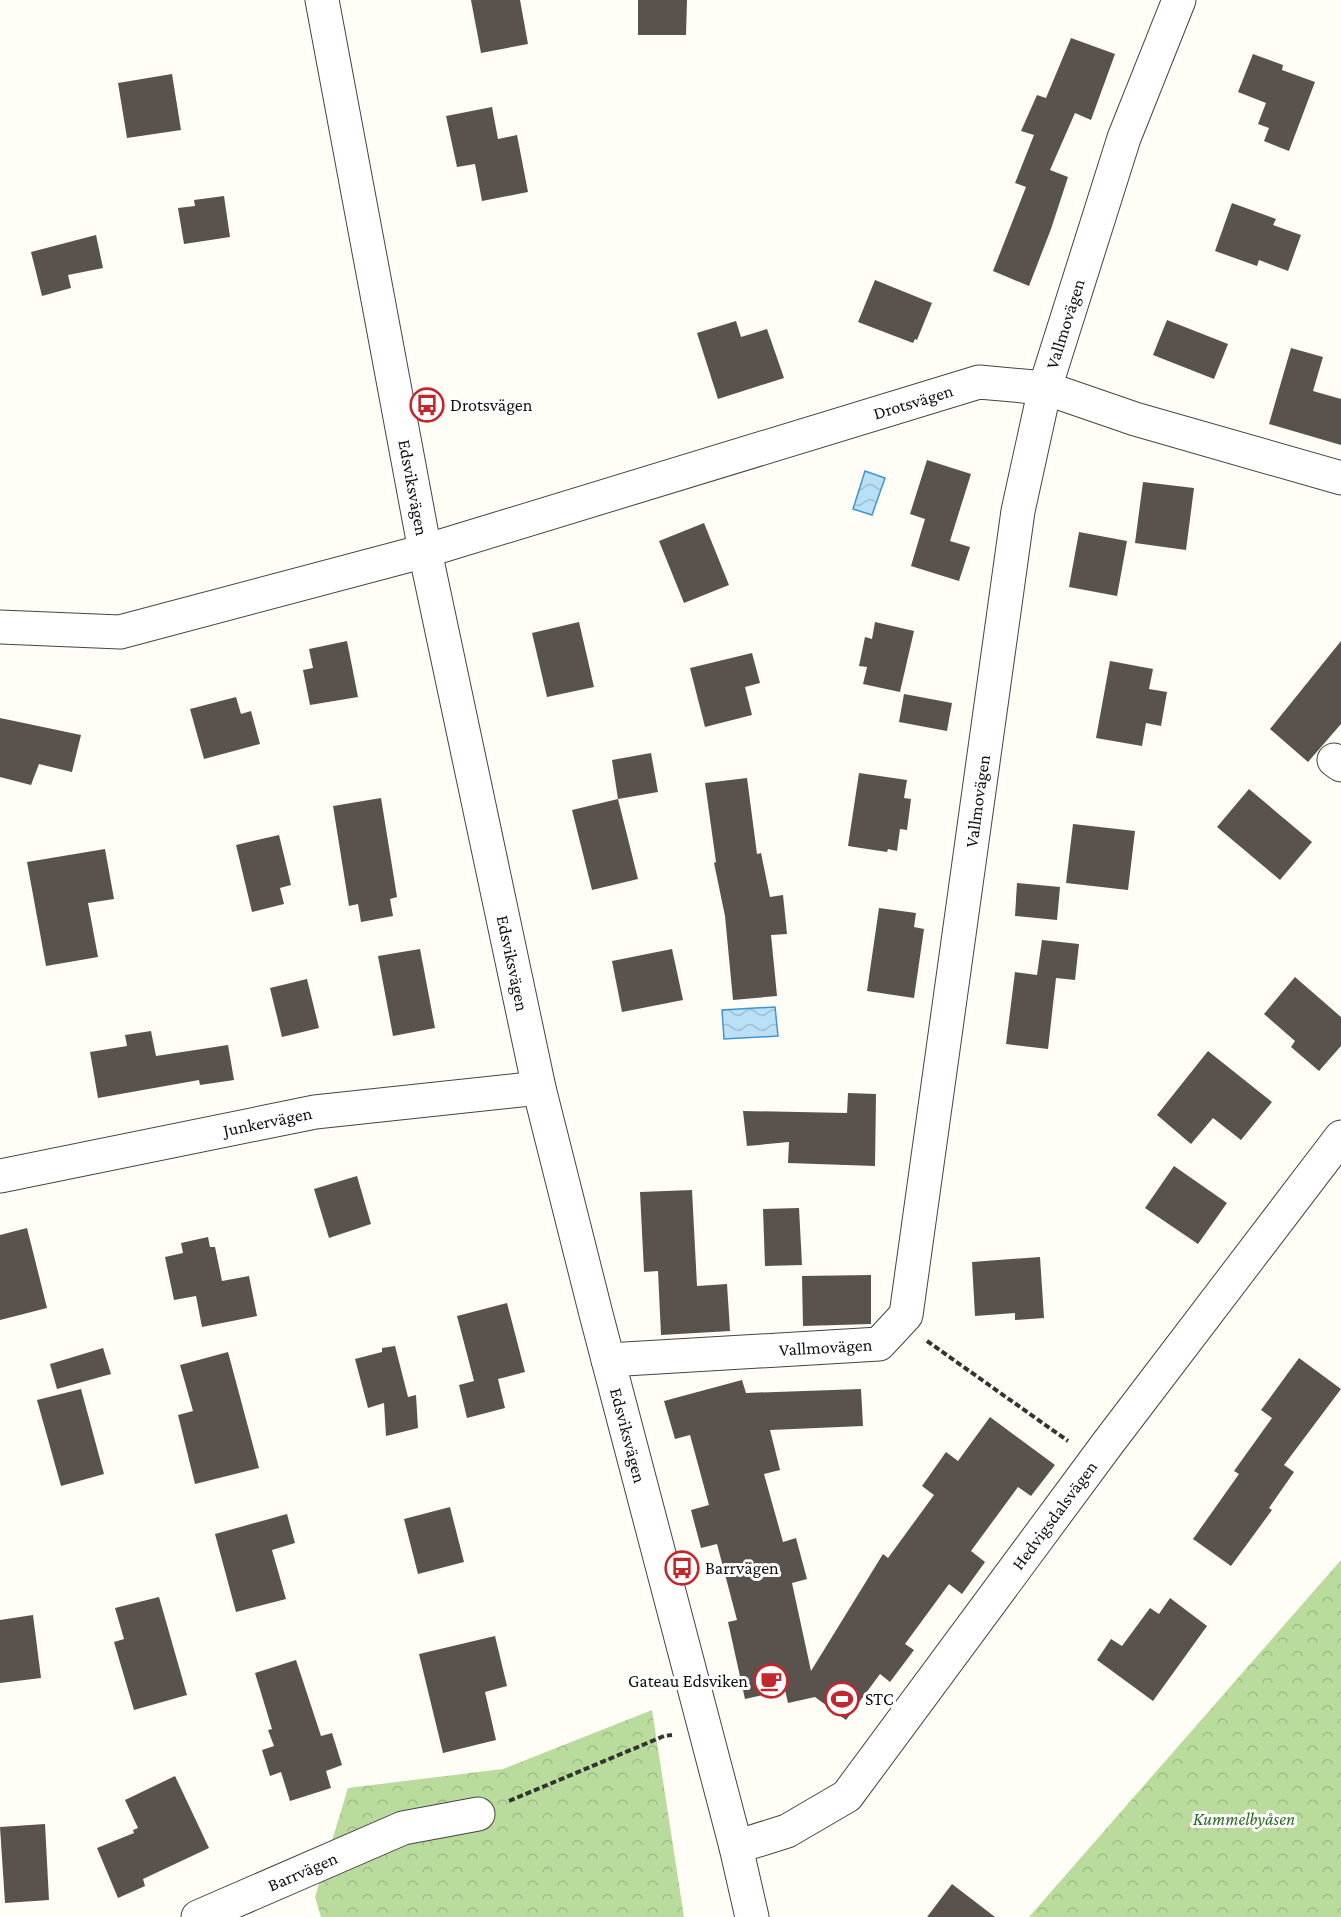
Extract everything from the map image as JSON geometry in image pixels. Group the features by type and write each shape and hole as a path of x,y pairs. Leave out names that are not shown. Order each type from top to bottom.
{"street":[{"name":"Edsviksvägen","path":"322,0 425,551 539,1088 736,1847 752,1917"},
{"name":"Vallmovägen","path":"608,1360 879,1344 906,1315 1018,511 1045,388 1124,138 1179,0"},
{"name":"Drotsvägen","path":"0,627 120,632 425,551 979,382 1045,388 1135,419 1341,478"},
{"name":"Junkervägen","path":"0,1176 315,1112 539,1088"},
{"name":"Hedvigsdalsvägen","path":"736,1847 787,1831 847,1796 1095,1460 1341,1137"},
{"name":"Barrvägen","path":"198,1917 404,1828 478,1814"}],"path":[{"path":"900,1321 1095,1460"},
{"path":"478,1814 664,1736 705,1730"}],"green space":[{"name":"Kummelbyåsen","path":"1341,1560 1341,1917 1029,1917"},
{"path":"652,1710 684,1917 321,1917 315,1897 348,1788 503,1769"}],"water":[{"path":"865,471 885,478 872,515 853,509"},
{"path":"775,1007 778,1036 724,1039 722,1010"}],"building":[{"path":"471,0 520,0 528,44 481,53"},
{"path":"638,0 687,0 686,35 638,35"},
{"path":"1071,38 1115,54 1091,120 1075,113 1050,170 1068,177 1029,286 993,271 1026,187 1015,183 1034,135 1021,131 1037,95 1046,98"},
{"path":"1253,54 1283,65 1282,70 1315,82 1289,151 1264,141 1269,128 1258,124 1266,103 1238,92"},
{"path":"172,74 181,130 127,138 118,83"},
{"path":"492,107 498,139 517,135 528,192 482,201 475,164 457,167 446,116"},
{"path":"224,196 230,237 184,244 178,208 195,206 194,200"},
{"path":"1232,203 1276,219 1273,225 1301,235 1288,271 1259,260 1257,266 1215,251"},
{"path":"96,235 103,268 68,275 71,288 42,296 31,252"},
{"path":"875,280 932,303 917,340 915,339 913,343 858,322"},
{"path":"1167,320 1228,344 1214,379 1153,355"},
{"path":"736,321 741,337 767,329 784,378 718,399 697,333"},
{"path":"1291,348 1323,357 1313,391 1341,399 1341,445 1269,424"},
{"path":"927,460 971,474 950,541 970,547 959,581 911,566 925,519 910,514"},
{"path":"1143,482 1194,488 1186,550 1135,543"},
{"path":"704,523 729,585 684,603 659,541"},
{"path":"1079,532 1127,541 1117,596 1069,587"},
{"path":"579,622 594,687 547,697 532,633"},
{"path":"875,622 914,631 900,692 863,684 867,667 859,666 865,637 872,639"},
{"path":"347,641 358,697 310,705 303,670 313,668 309,649"},
{"path":"1341,641 1341,724 1308,762 1270,729"},
{"path":"752,653 760,683 745,687 752,715 705,727 690,668"},
{"path":"1110,661 1153,669 1149,689 1167,692 1161,726 1146,723 1142,746 1096,738"},
{"path":"904,694 952,703 947,731 899,722"},
{"path":"236,697 241,714 251,711 260,744 204,759 190,709"},
{"path":"0,718 81,735 72,772 39,764 31,785 0,777"},
{"path":"651,753 658,792 618,799 612,760"},
{"path":"859,773 907,780 904,798 911,799 907,830 900,829 897,851 888,849 887,852 848,846"},
{"path":"747,778 757,854 761,853 770,897 783,895 787,934 771,935 777,996 733,1000 725,916 714,863 716,862 705,783"},
{"path":"1249,789 1312,842 1280,880 1217,827"},
{"path":"381,798 397,897 390,899 393,916 361,922 358,904 349,906 333,806"},
{"path":"618,799 638,879 592,890 572,810"},
{"path":"1073,824 1135,831 1128,890 1066,883"},
{"path":"279,835 291,885 280,888 284,904 252,912 236,845"},
{"path":"105,849 114,899 88,903 98,957 46,966 27,862"},
{"path":"1017,883 1060,887 1057,920 1015,916"},
{"path":"879,908 916,913 914,927 924,929 914,998 867,991"},
{"path":"1042,940 1079,944 1075,980 1056,978 1048,1049 1006,1044 1015,972 1037,975"},
{"path":"420,949 435,1028 393,1036 378,956"},
{"path":"672,949 683,1000 622,1012 612,961"},
{"path":"1295,977 1341,1017 1341,1046 1319,1071 1291,1047 1295,1041 1264,1014"},
{"path":"307,979 319,1028 282,1037 270,988"},
{"path":"151,1031 156,1056 228,1045 234,1080 200,1085 199,1080 98,1098 90,1052 127,1046 125,1035"},
{"path":"1208,1051 1272,1102 1241,1140 1213,1118 1191,1144 1157,1115"},
{"path":"848,1093 876,1094 875,1166 788,1163 789,1142 747,1146 743,1111 847,1113"},
{"path":"1174,1166 1227,1203 1198,1244 1145,1208"},
{"path":"357,1176 371,1224 329,1238 314,1189"},
{"path":"692,1190 697,1286 727,1284 730,1331 661,1335 658,1271 644,1272 640,1192"},
{"path":"799,1208 802,1265 765,1266 763,1209"},
{"path":"27,1228 47,1308 0,1320 0,1235"},
{"path":"208,1237 210,1247 215,1247 222,1281 249,1276 257,1316 202,1327 196,1296 174,1300 165,1257 183,1253 181,1243"},
{"path":"1040,1257 1044,1318 1015,1320 1015,1313 975,1316 972,1262"},
{"path":"871,1275 871,1324 803,1326 802,1276"},
{"path":"507,1303 525,1372 498,1379 505,1408 467,1418 459,1385 474,1381 457,1316"},
{"path":"395,1346 408,1397 416,1395 418,1428 386,1436 384,1403 368,1408 355,1359 382,1352 382,1348"},
{"path":"103,1348 111,1374 57,1389 50,1364"},
{"path":"228,1352 259,1468 195,1484 178,1415 193,1411 180,1365"},
{"path":"1299,1358 1341,1389 1284,1465 1294,1472 1269,1508 1272,1510 1231,1566 1193,1539 1239,1474 1234,1471 1272,1418 1261,1410"},
{"path":"742,1380 746,1393 861,1389 863,1426 770,1430 780,1470 764,1474 783,1542 796,1538 807,1579 792,1583 811,1671 883,1554 888,1558 934,1495 922,1486 946,1452 958,1461 990,1417 1055,1465 1031,1496 1018,1487 971,1551 985,1562 962,1594 949,1584 905,1644 914,1650 890,1682 880,1674 846,1720 815,1697 788,1703 785,1690 745,1699 728,1622 737,1620 717,1544 701,1548 691,1510 709,1505 690,1435 675,1439 664,1401"},
{"path":"81,1389 104,1474 61,1486 37,1400"},
{"path":"450,1507 464,1562 418,1574 404,1519"},
{"path":"287,1514 295,1543 272,1550 286,1599 236,1612 215,1534"},
{"path":"159,1597 187,1695 134,1710 114,1642 124,1639 115,1608"},
{"path":"1170,1598 1207,1626 1153,1701 1097,1660 1111,1639 1122,1646 1150,1608 1159,1614"},
{"path":"33,1615 41,1678 0,1683 0,1620"},
{"path":"495,1636 507,1686 485,1692 496,1740 443,1753 419,1654"},
{"path":"296,1660 321,1736 332,1733 342,1765 326,1771 331,1788 290,1801 281,1772 270,1776 262,1750 274,1746 268,1730 272,1729 255,1673"},
{"path":"175,1776 209,1848 143,1879 145,1886 118,1898 97,1848 134,1833 133,1830 138,1828 125,1800"},
{"path":"45,1824 49,1900 5,1903 0,1827"},
{"path":"952,1884 995,1917 927,1917"}],"place":[{"name":"Drotsvägen","path":"427,405"},
{"name":"Barrvägen","path":"682,1568"},
{"name":"Gateau Edsviken","path":"771,1681"},
{"name":"STC","path":"842,1699"}]}
